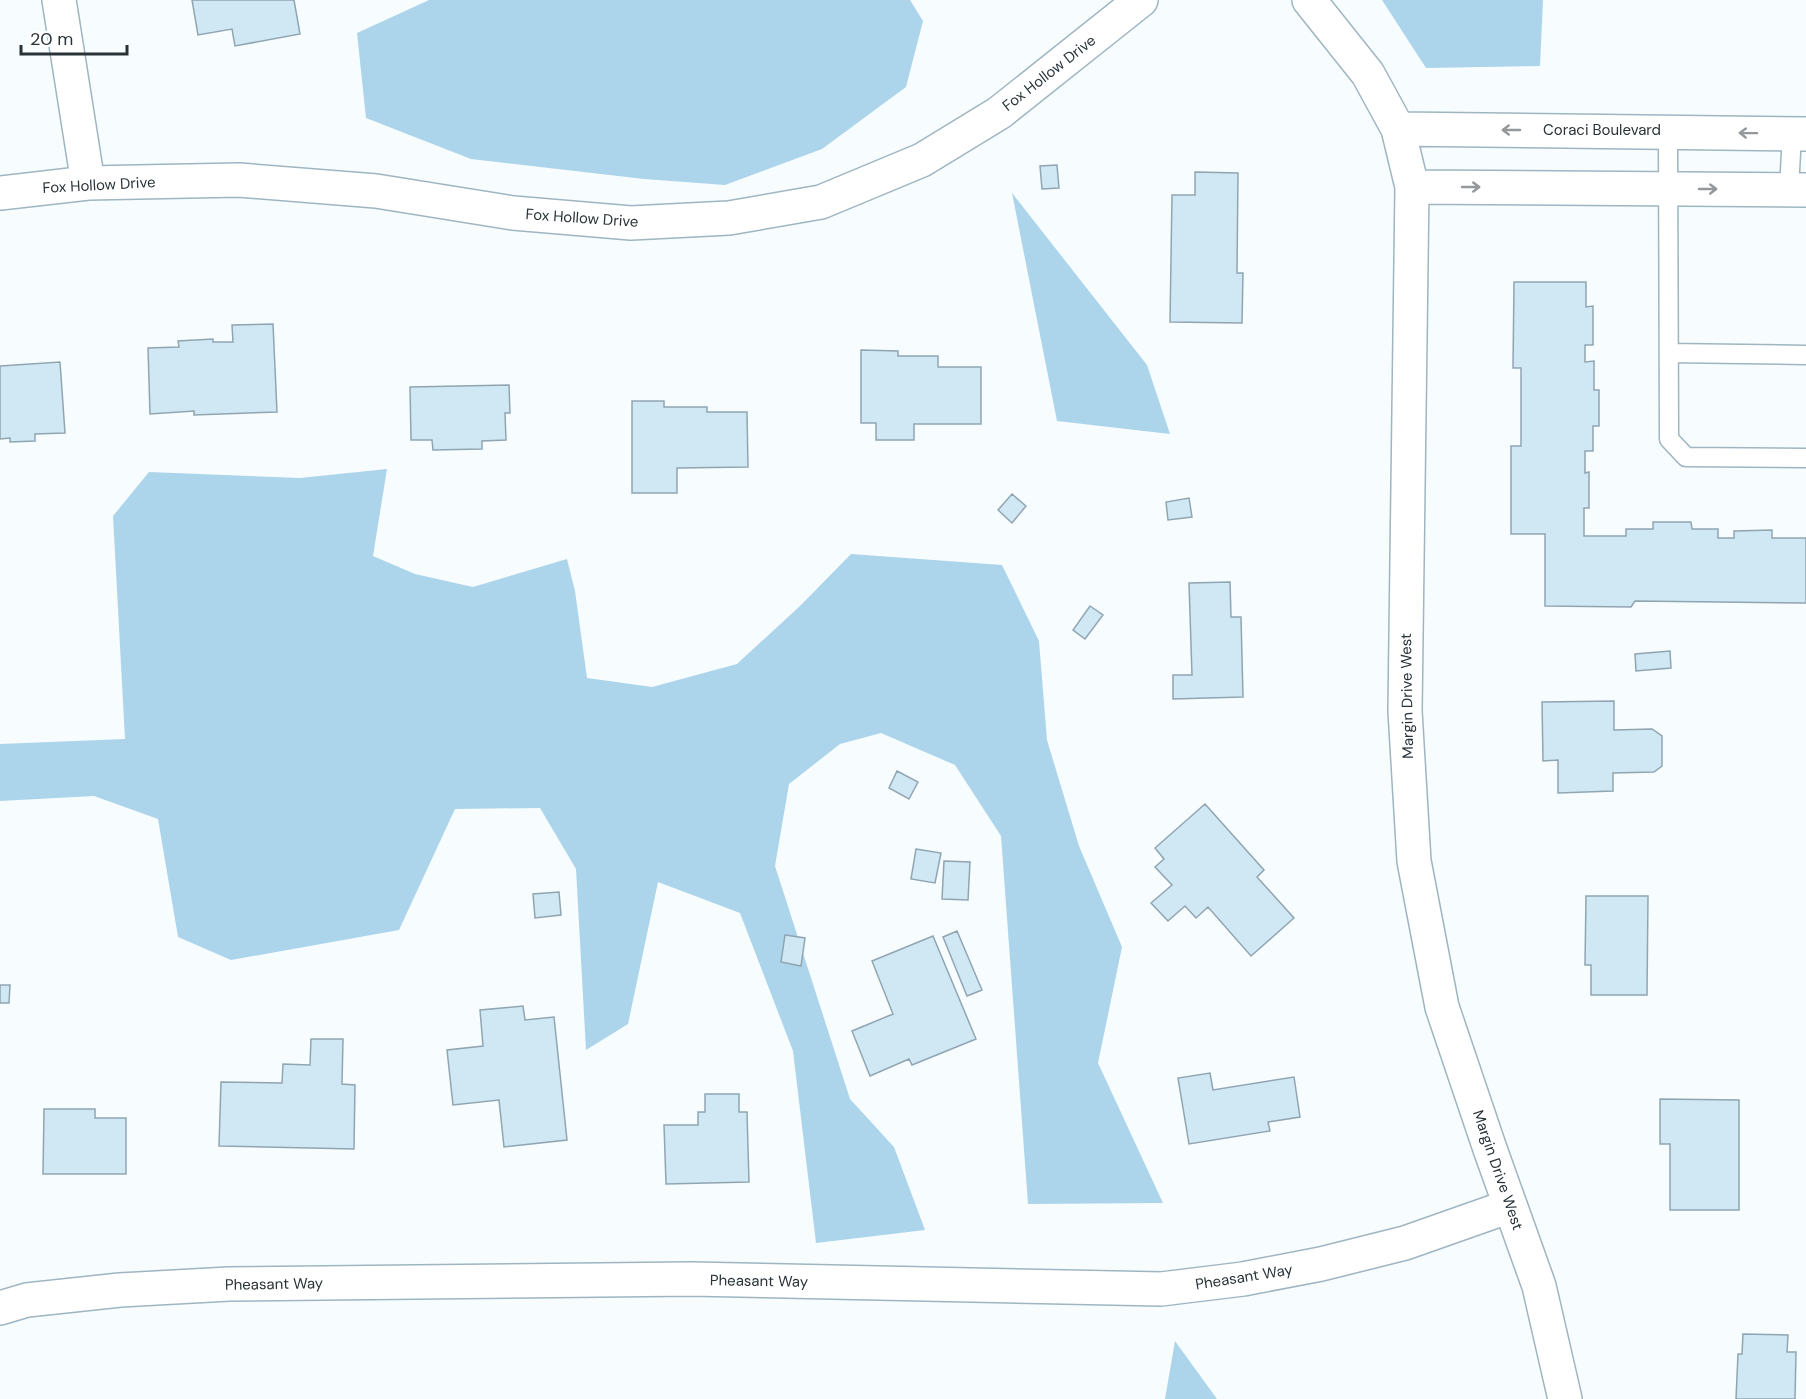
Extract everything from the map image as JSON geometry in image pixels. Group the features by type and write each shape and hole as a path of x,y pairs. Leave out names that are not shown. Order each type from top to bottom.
{"street":[{"path":"59,0 88,183"},
{"name":"Fox Hollow Drive","path":"0,194 88,183 239,180 376,191 513,213 631,223 729,218 821,202 922,160 999,113 1141,0"},
{"name":"Margin Drive West","path":"1310,0 1368,74 1398,129 1412,187 1405,711 1414,861 1442,1007 1539,1286 1565,1399"},
{"name":"Coraci Boulevard","path":"1398,129 1799,134"},
{"path":"1412,187 1797,190"},
{"name":"Pheasant Way","path":"0,1308 27,1300 120,1290 229,1284 691,1279 1161,1289 1244,1279 1321,1264 1405,1243 1510,1206"}],"lane":[{"path":"1668,131 1669,439 1686,457 1806,458"},
{"path":"1797,190 1799,134"},
{"path":"1669,353 1806,355"}],"shaded area":[{"path":"429,0 910,0 923,21 906,87 822,149 725,185 644,179 471,159 366,118 357,33"},
{"path":"1382,0 1543,0 1540,66 1426,68"},
{"path":"1012,193 1147,365 1170,434 1057,421"},
{"path":"387,469 373,556 415,574 473,587 567,559 575,591 587,678 652,687 737,664 801,605 851,554 1002,565 1039,641 1047,740 1079,846 1122,947 1098,1063 1163,1203 1028,1204 1001,836 955,765 881,733 840,744 789,784 775,866 850,1099 894,1147 925,1230 816,1243 793,1051 740,913 658,882 628,1024 586,1050 576,869 540,808 455,809 399,930 231,960 178,937 158,819 94,796 0,801 0,744 125,739 113,516 149,472 300,478"},
{"path":"1175,1341 1217,1399 1165,1399"}],"building":[{"path":"192,0 294,0 300,34 235,46 232,29 198,35"},
{"path":"1057,165 1059,188 1042,189 1040,166"},
{"path":"1195,172 1238,173 1237,273 1243,273 1242,323 1170,322 1172,195 1195,195"},
{"path":"1514,282 1586,282 1586,307 1593,306 1593,345 1585,345 1585,362 1594,361 1594,390 1599,390 1599,426 1593,426 1593,451 1585,451 1585,473 1589,472 1589,508 1584,508 1584,536 1626,536 1626,529 1653,529 1653,522 1691,522 1692,529 1718,529 1718,538 1734,538 1734,531 1772,530 1772,538 1806,538 1806,603 1635,601 1631,607 1545,606 1545,534 1511,534 1511,446 1521,446 1521,368 1513,368"},
{"path":"273,324 277,412 194,415 194,411 150,414 148,348 179,347 178,341 213,339 213,342 233,342 232,325"},
{"path":"861,350 898,351 898,356 938,356 938,367 981,367 981,424 914,424 914,440 876,440 876,423 861,423"},
{"path":"60,362 65,433 35,434 35,441 10,442 10,438 0,439 0,366"},
{"path":"509,385 510,413 505,413 506,440 482,441 482,449 433,450 432,440 411,440 410,387"},
{"path":"632,401 664,401 664,407 707,407 707,412 747,412 748,467 677,468 677,493 632,493"},
{"path":"1012,494 1026,506 1012,523 998,510"},
{"path":"1189,498 1192,517 1168,520 1166,502"},
{"path":"1230,582 1231,617 1241,617 1243,697 1173,699 1173,675 1192,675 1189,583"},
{"path":"1090,606 1103,615 1085,639 1073,630"},
{"path":"1670,651 1671,668 1636,671 1635,654"},
{"path":"1614,701 1614,730 1652,729 1662,736 1662,766 1654,772 1613,773 1613,791 1558,793 1558,760 1543,761 1542,702"},
{"path":"897,771 918,782 909,799 889,788"},
{"path":"1205,804 1264,870 1257,877 1294,918 1251,956 1208,907 1196,918 1185,906 1168,921 1151,903 1172,885 1155,867 1164,859 1155,848"},
{"path":"916,849 941,853 935,883 911,879"},
{"path":"944,861 970,862 968,900 942,899"},
{"path":"559,892 561,915 535,918 533,894"},
{"path":"1586,896 1648,896 1647,995 1591,995 1591,965 1585,965"},
{"path":"957,931 982,990 967,996 943,937"},
{"path":"785,935 805,938 801,966 781,962"},
{"path":"933,936 976,1039 912,1065 909,1059 870,1076 852,1031 893,1014 872,961"},
{"path":"0,985 10,985 9,1003 0,1003"},
{"path":"523,1006 525,1020 554,1017 567,1140 504,1147 499,1100 453,1105 447,1050 483,1046 480,1010"},
{"path":"311,1039 343,1039 342,1084 355,1085 354,1149 219,1146 221,1082 282,1083 283,1064 310,1065"},
{"path":"1210,1073 1213,1090 1294,1077 1300,1117 1268,1122 1270,1131 1189,1144 1178,1078"},
{"path":"705,1094 739,1094 739,1112 747,1112 749,1182 666,1184 664,1125 698,1125 698,1112 705,1112"},
{"path":"1660,1099 1739,1100 1739,1210 1670,1210 1670,1144 1660,1144"},
{"path":"44,1109 95,1109 95,1118 126,1118 126,1174 43,1174"},
{"path":"1743,1334 1788,1335 1787,1352 1796,1352 1795,1399 1736,1399 1738,1354 1742,1354"}]}
